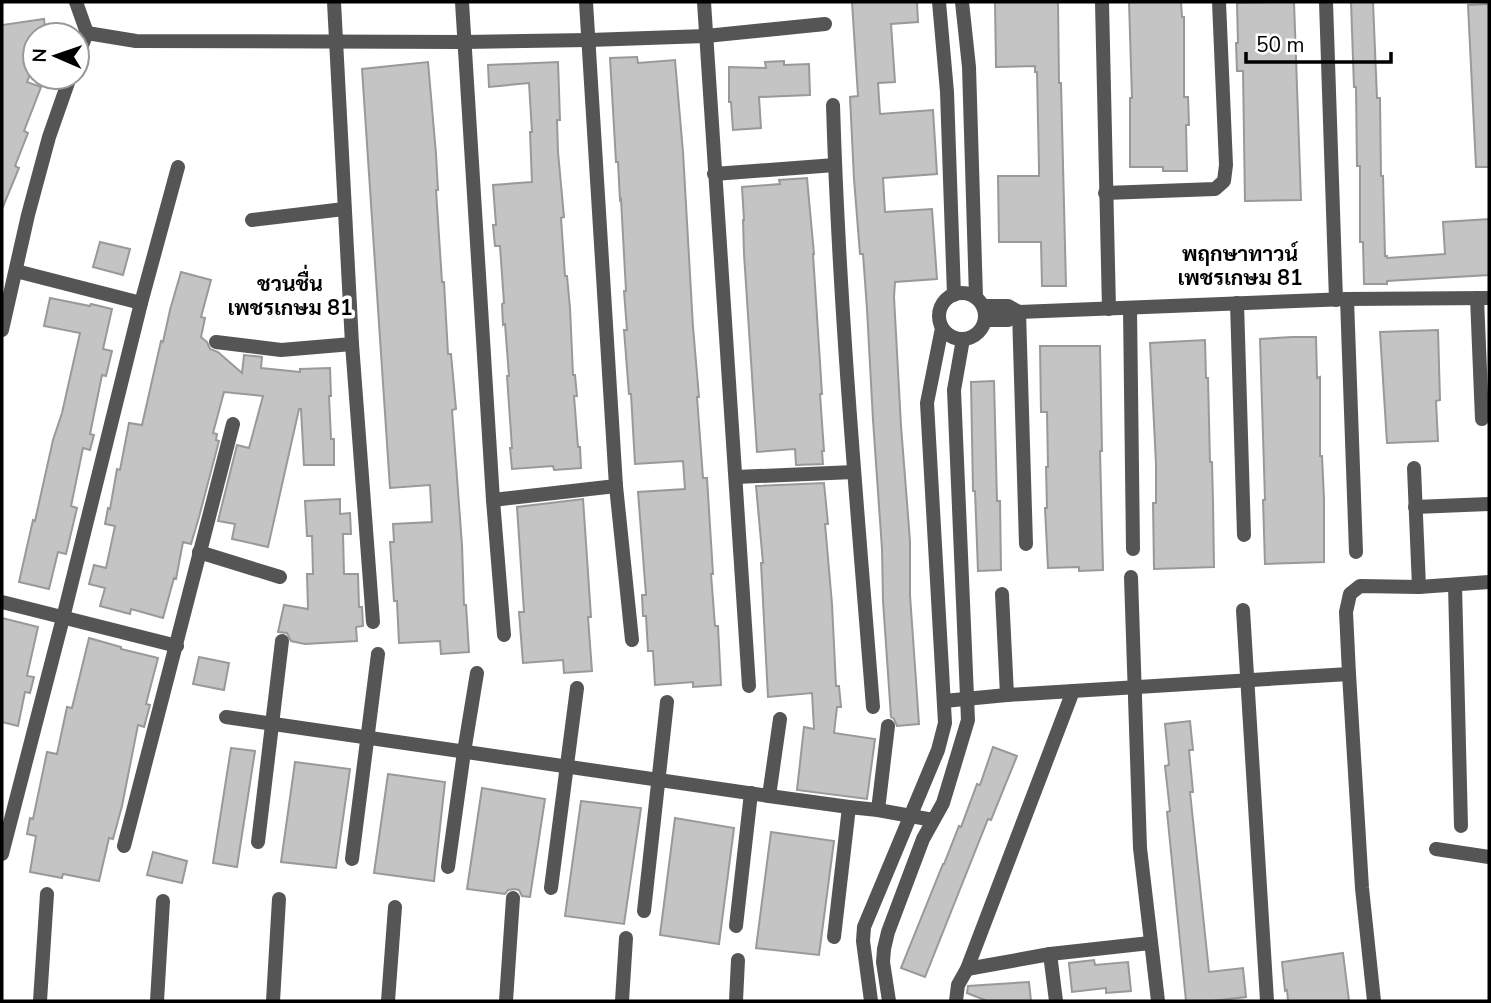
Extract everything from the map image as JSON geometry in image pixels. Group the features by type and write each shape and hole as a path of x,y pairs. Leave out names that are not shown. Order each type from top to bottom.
{"street":[{"path":"76,2 83,21"},
{"path":"334,2 352,344 373,622"},
{"path":"462,2 504,635"},
{"path":"586,2 616,486 632,640"},
{"path":"705,2 748,686"},
{"path":"939,2 947,92 954,295"},
{"path":"942,328 955,338 962,339 971,338 982,328 962,2"},
{"path":"1102,2 1109,309"},
{"path":"1105,193 1215,189 1224,181 1226,165 1219,2"},
{"path":"1326,2 1356,552"},
{"path":"91,34 136,41 464,42 706,36 825,24"},
{"path":"2,330 49,137 65,91"},
{"path":"833,105 854,472 873,707"},
{"path":"714,174 835,165"},
{"path":"2,854 178,167"},
{"path":"950,178 972,178"},
{"path":"252,220 344,209"},
{"path":"16,271 141,303"},
{"path":"871,1001 863,941 864,927 938,750 945,723 927,403 942,328 942,305 946,300 966,293 981,308 1008,306 1019,312 1237,303 1483,298 1482,419"},
{"path":"1237,303 1244,535"},
{"path":"1130,308 1133,549"},
{"path":"1019,312 1026,544"},
{"path":"889,1001 883,962 888,932 923,839 943,803 968,720 954,390 962,339"},
{"path":"216,342 281,350 352,344"},
{"path":"124,846 233,424"},
{"path":"1414,468 1419,587"},
{"path":"736,477 854,472"},
{"path":"494,500 616,486"},
{"path":"1415,507 1489,504"},
{"path":"199,552 280,577"},
{"path":"1131,577 1140,848 1158,1001"},
{"path":"1374,1001 1362,888 1349,674 1346,612 1350,594 1360,586 1419,587 1489,582"},
{"path":"1455,585 1461,826"},
{"path":"1002,594 1007,695"},
{"path":"2,602 177,646"},
{"path":"1243,610 1267,1001"},
{"path":"257,842 282,642"},
{"path":"352,859 379,654"},
{"path":"448,867 477,673"},
{"path":"944,701 1349,674"},
{"path":"551,888 577,688"},
{"path":"956,1001 958,985 967,969 1073,691"},
{"path":"644,911 667,702"},
{"path":"226,717 933,820"},
{"path":"769,796 780,719"},
{"path":"878,810 888,726"},
{"path":"736,926 751,793"},
{"path":"834,937 849,807"},
{"path":"1436,849 1489,858"},
{"path":"40,1001 47,894"},
{"path":"506,1001 513,898"},
{"path":"273,1001 279,899"},
{"path":"157,1001 163,901"},
{"path":"388,1001 395,907"},
{"path":"622,1001 626,938"},
{"path":"967,969 1050,954 1150,943"},
{"path":"1050,954 1056,1001"},
{"path":"736,1001 738,960"}],"building":[{"path":"852,2 917,2 918,22 891,24 895,82 878,83 880,114 933,110 937,174 883,178 885,212 932,209 937,279 895,282 919,724 897,726 891,717 867,309 854,179 850,97 858,96"},
{"path":"995,2 1058,2 1066,286 1042,286 1041,242 999,242 998,176 1039,176 1039,168 1037,72 1035,66 996,67"},
{"path":"1129,2 1181,2 1184,17 1184,97 1188,97 1189,125 1186,125 1187,171 1163,171 1163,167 1130,167 1132,98"},
{"path":"1294,2 1301,200 1245,201 1243,71 1237,71 1237,3"},
{"path":"1351,2 1373,2 1377,98 1380,98 1385,256 1445,254 1443,222 1489,219 1489,275 1364,284"},
{"path":"1489,4 1489,167 1476,167 1468,5"},
{"path":"21,22 21,91 39,91 24,131 28,133 15,166 19,168 2,209 2,25"},
{"path":"637,57 638,63 675,60 697,397 703,478 707,478 711,574 715,626 718,626 721,685 693,687 693,682 655,685 653,651 648,651 646,616 643,616 642,595 646,595 638,492 685,489 683,461 635,464 624,330 627,330 626,291 610,58"},
{"path":"784,61 784,65 809,64 810,95 759,97 761,128 733,130 729,102 729,67 766,68 765,62"},
{"path":"428,62 436,154 442,282 456,409 452,410 469,652 441,654 440,641 399,643 390,542 394,542 393,524 432,522 430,485 390,488 362,69"},
{"path":"558,62 558,152 564,217 561,218 581,468 554,470 553,466 512,469 509,376 505,324 503,325 500,246 495,246 493,225 496,225 493,185 532,182 532,132 529,83 489,87 488,65"},
{"path":"807,178 814,254 824,451 823,464 796,465 795,449 757,452 742,187 780,184 779,180"},
{"path":"100,242 130,249 123,275 93,267"},
{"path":"181,272 211,280 201,317 205,318 201,337 210,349 218,352 242,373 244,355 262,357 261,368 300,372 300,369 330,368 329,396 334,465 304,465 299,409 268,547 232,539 235,524 218,521 237,445 249,448 263,396 224,392 213,433 217,434 216,440 219,441 199,517 191,544 183,542 176,579 174,578 163,618 131,609 130,614 100,606 105,588 89,584 94,565 106,568 115,526 105,524 117,469 120,470 129,423 142,425 161,341 163,342"},
{"path":"50,298 112,309 103,349 112,351 106,376 102,375 90,434 94,435 90,450 83,448 71,506 77,508 66,554 58,552 49,589 19,582 80,333 44,326"},
{"path":"1438,330 1438,441 1387,443 1380,332"},
{"path":"1316,337 1317,378 1320,377 1324,562 1265,564 1260,339"},
{"path":"1205,340 1212,462 1214,567 1154,569 1153,503 1156,503 1156,464 1150,343"},
{"path":"1040,346 1100,346 1103,570 1079,571 1079,567 1048,568 1045,508 1048,467 1047,412 1041,412"},
{"path":"994,381 1001,570 978,571 971,382"},
{"path":"824,483 836,686 839,686 841,707 837,707 834,733 875,739 867,799 797,790 804,727 814,729 812,693 768,697 763,563 756,486"},
{"path":"340,499 340,514 350,513 351,534 343,534 344,574 358,574 359,607 362,607 363,626 356,627 357,641 305,644 291,641 287,633 278,632 284,605 308,609 307,574 313,574 312,536 307,536 305,501"},
{"path":"583,499 592,671 564,673 563,660 523,663 519,612 524,612 517,507"},
{"path":"2,618 38,627 27,676 34,677 30,693 25,692 18,726 2,722"},
{"path":"89,638 158,658 146,704 150,705 144,727 138,725 122,806 113,839 109,838 99,881 63,874 62,878 30,872 36,836 27,834 30,818 33,819 47,752 57,754 67,707 72,708"},
{"path":"199,657 229,663 224,690 193,684"},
{"path":"1190,721 1193,750 1189,750 1193,792 1190,792 1209,972 1243,968 1246,997 1186,1001 1167,812 1170,811 1165,766 1169,765 1165,724"},
{"path":"993,747 1017,756 991,820 988,819 925,977 901,968 977,784 980,785"},
{"path":"231,748 255,751 237,867 213,863"},
{"path":"295,762 350,769 336,868 281,862"},
{"path":"388,774 445,782 434,881 374,873"},
{"path":"482,788 545,799 530,897 522,896 519,890 514,889 505,894 467,889"},
{"path":"581,801 641,808 624,924 565,916"},
{"path":"675,818 734,828 719,944 660,935"},
{"path":"771,832 834,841 819,955 756,948"},
{"path":"153,852 187,861 182,883 147,875"},
{"path":"1343,953 1349,1001 1288,1001 1282,962"},
{"path":"1094,960 1095,965 1128,962 1131,991 1106,993 1106,988 1072,992 1069,963"},
{"path":"1029,982 1031,1001 987,1001 967,993 968,986"}],"district":[{"name":"พฤกษาทาวน์ เพชรเกษม 81","path":"1240,266"},
{"name":"ชวนชื่น เพชรเกษม 81","path":"290,296"}]}
